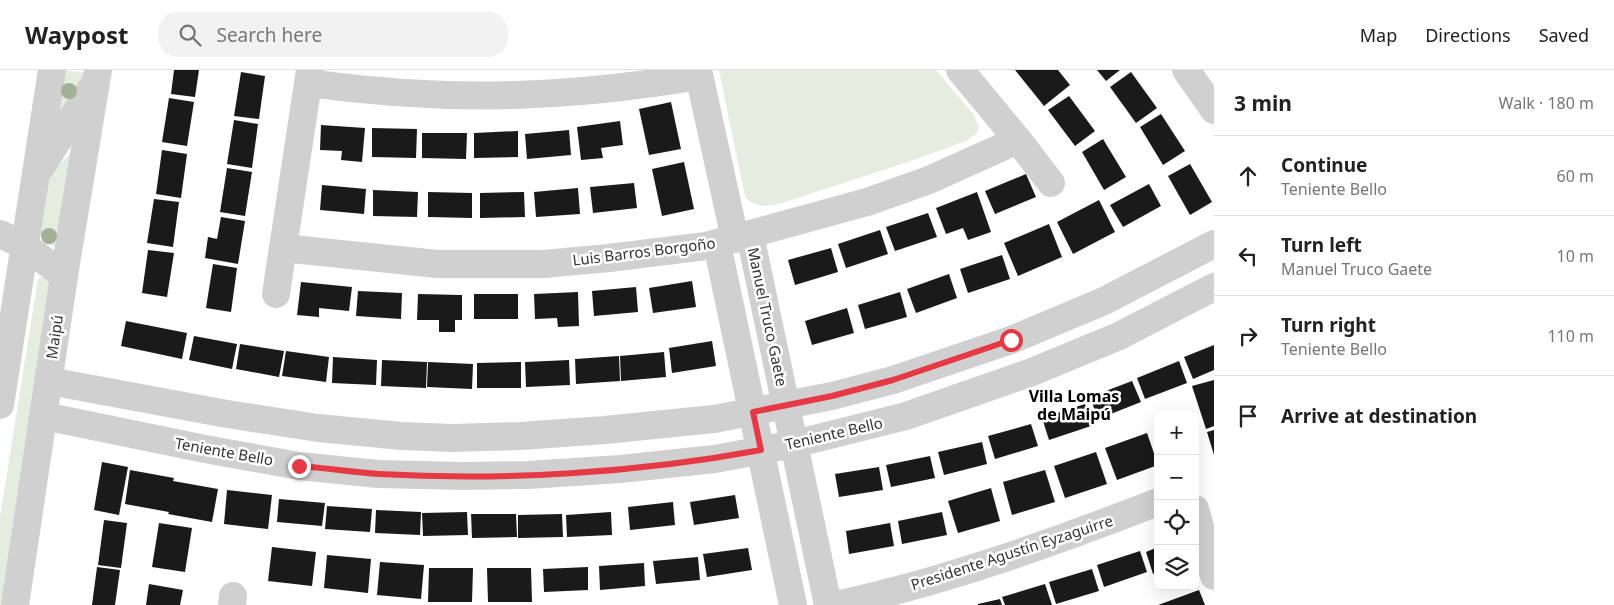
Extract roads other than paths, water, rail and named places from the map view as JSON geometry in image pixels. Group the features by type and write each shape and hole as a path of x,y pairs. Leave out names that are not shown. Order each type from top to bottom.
{"street":[{"path":"0,399 12,240 34,177 52,70"},
{"path":"960,70 1051,182"},
{"path":"1186,70 1214,110"},
{"path":"276,294 309,77 405,94 513,96 613,90 698,73"},
{"name":"Manuel Truco Gaete","path":"698,73 734,239 786,406 828,605"},
{"path":"34,177 97,76"},
{"name":"Maipú","path":"15,605 64,276 97,76"},
{"name":"Luis Barros Borgoño","path":"283,248 436,264 543,264 660,253 734,239 867,202 929,180 1018,140"},
{"name":"Manuel Truco Gaete","path":"734,239 753,412 793,605"},
{"path":"12,240 64,276"},
{"path":"49,381 309,427 402,436 452,438 521,436 605,430 714,418 786,406 893,380 1011,340 1104,301 1214,244"},
{"name":"Teniente Bello","path":"44,416 205,449 280,462 378,474 462,476 537,474 715,459 794,444 906,416 1032,372 1119,336 1214,287"},
{"name":"Presidente Agustín Eyzaguirre","path":"836,605 951,576 1038,548 1154,504"},
{"path":"1199,522 1214,576"}],"district":[{"name":"Villa Lomas de Maipú","path":"1074,405"}]}
